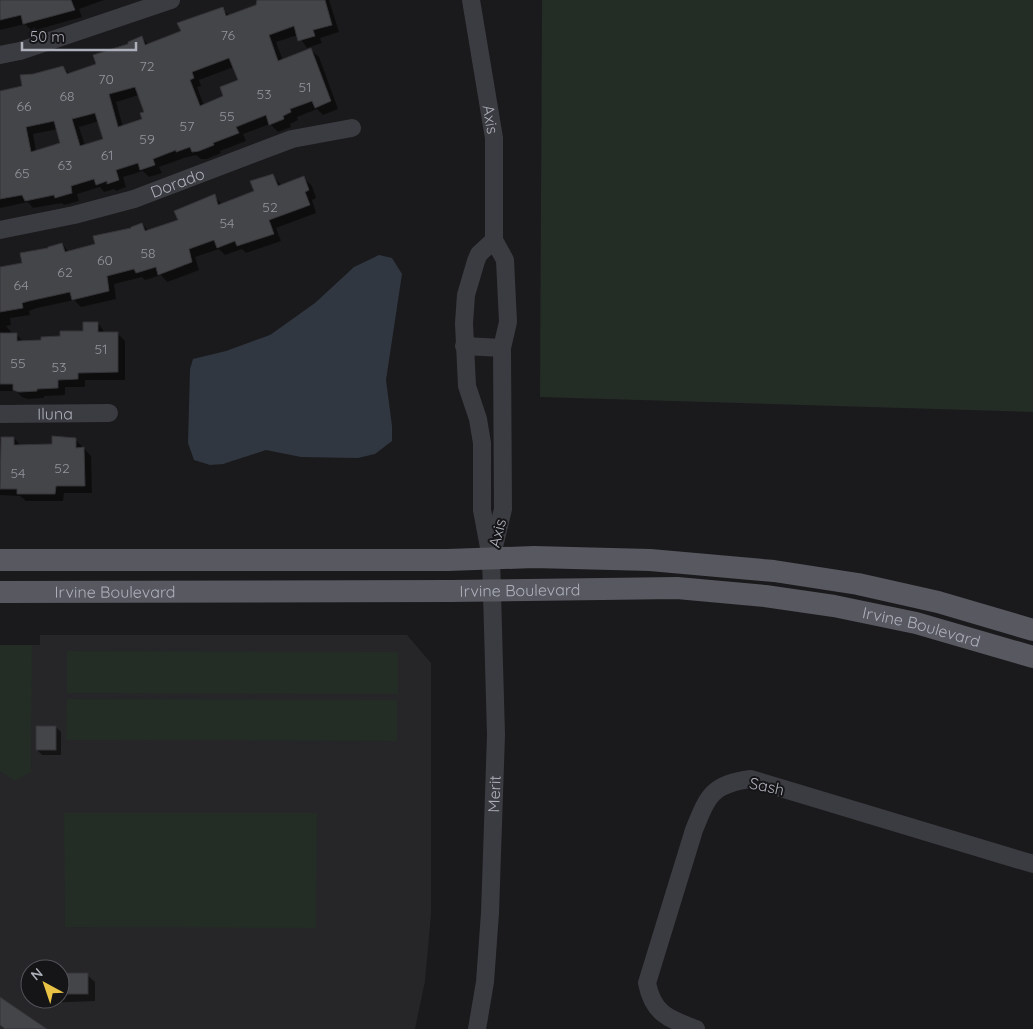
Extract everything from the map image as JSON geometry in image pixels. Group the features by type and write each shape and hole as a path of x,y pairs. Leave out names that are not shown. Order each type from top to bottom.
{"main road":[{"name":"Irvine Boulevard","path":"0,560 491,558 650,560 774,570 894,591 1033,630"},
{"name":"Irvine Boulevard","path":"0,592 677,588 765,596 834,606 916,623 1033,657"}],"street":[{"path":"0,55 20,51 171,0"},
{"name":"Axis","path":"471,0 494,138 494,240 505,260 508,322 502,348 503,509 491,558"},
{"name":"Dorado","path":"0,230 74,215 134,198 292,139 352,128"},
{"name":"Axis","path":"491,558 482,510 482,443 478,419 466,386 464,346 466,295 470,280 479,254 494,240"},
{"path":"464,346 502,348"},
{"name":"Iluna","path":"0,414 109,413"},
{"name":"Merit","path":"477,1029 484,982 494,843 496,735 491,558"},
{"name":"Sash","path":"696,1029 668,1018 651,1001 647,984 694,830 702,809 716,789 731,782 751,779 1033,864"}],"shaded area":[{"path":"542,0 1033,0 1033,412 540,397"},
{"path":"379,255 392,258 402,274 386,380 392,441 375,454 358,458 301,457 266,450 223,464 210,465 194,460 188,443 190,369 193,359 226,351 270,335 315,303 354,267"},
{"path":"40,635 407,635 431,663 431,914 425,981 415,1029 0,1029 0,645 40,645"},
{"path":"0,645 32,645 31,772 15,781 0,771"},
{"path":"67,651 398,652 398,694 67,693"},
{"path":"67,699 397,700 397,741 66,740"},
{"path":"64,813 317,813 316,928 65,927"}],"building":[{"path":"0,0 71,0 75,10 23,24 21,15 0,20"},
{"path":"257,0 325,0 332,25 313,30 315,36 298,41 294,26 269,35 278,61 311,48 331,101 315,108 312,101 290,109 291,112 283,116 284,119 269,125 266,115 236,127 239,133 213,143 214,145 192,152 190,147 176,152 176,150 153,159 155,165 140,170 138,163 116,170 119,180 107,184 107,181 96,185 94,179 71,186 72,193 55,198 54,195 25,201 22,195 0,199 0,91 22,86 20,75 33,74 63,66 67,74 96,64 93,55 128,44 128,42 142,36 145,45 181,31 177,23 223,7 226,16 256,5","holes":["229,58 238,80 220,87 223,96 200,106 190,80 194,78 192,72","135,87 144,112 140,113 142,119 118,127 109,94","95,113 103,139 80,146 72,119","54,121 60,143 31,152 26,127"]},
{"path":"273,174 278,186 304,176 309,190 305,192 310,205 269,220 274,234 237,246 235,241 217,248 214,240 189,249 192,262 158,275 156,267 136,273 134,269 107,276 109,291 72,300 70,292 22,303 23,308 0,312 0,267 22,263 20,253 48,248 62,243 65,252 95,244 93,236 131,228 142,223 145,231 178,220 174,211 215,194 218,205 254,191 250,181"},
{"path":"83,322 98,322 98,332 118,332 118,372 78,373 78,379 58,380 58,388 37,389 37,391 19,392 13,390 13,384 0,384 0,333 17,333 17,341 41,340 41,337 60,336 60,331 83,331"},
{"path":"52,436 76,438 76,448 84,447 85,486 56,486 55,494 17,494 17,489 0,489 1,437 14,437 14,445 52,444"},
{"path":"36,726 56,726 56,750 36,750"},
{"path":"70,973 88,973 88,994 70,994"},
{"path":"0,997 47,1029 5,1029 0,1025"}]}
